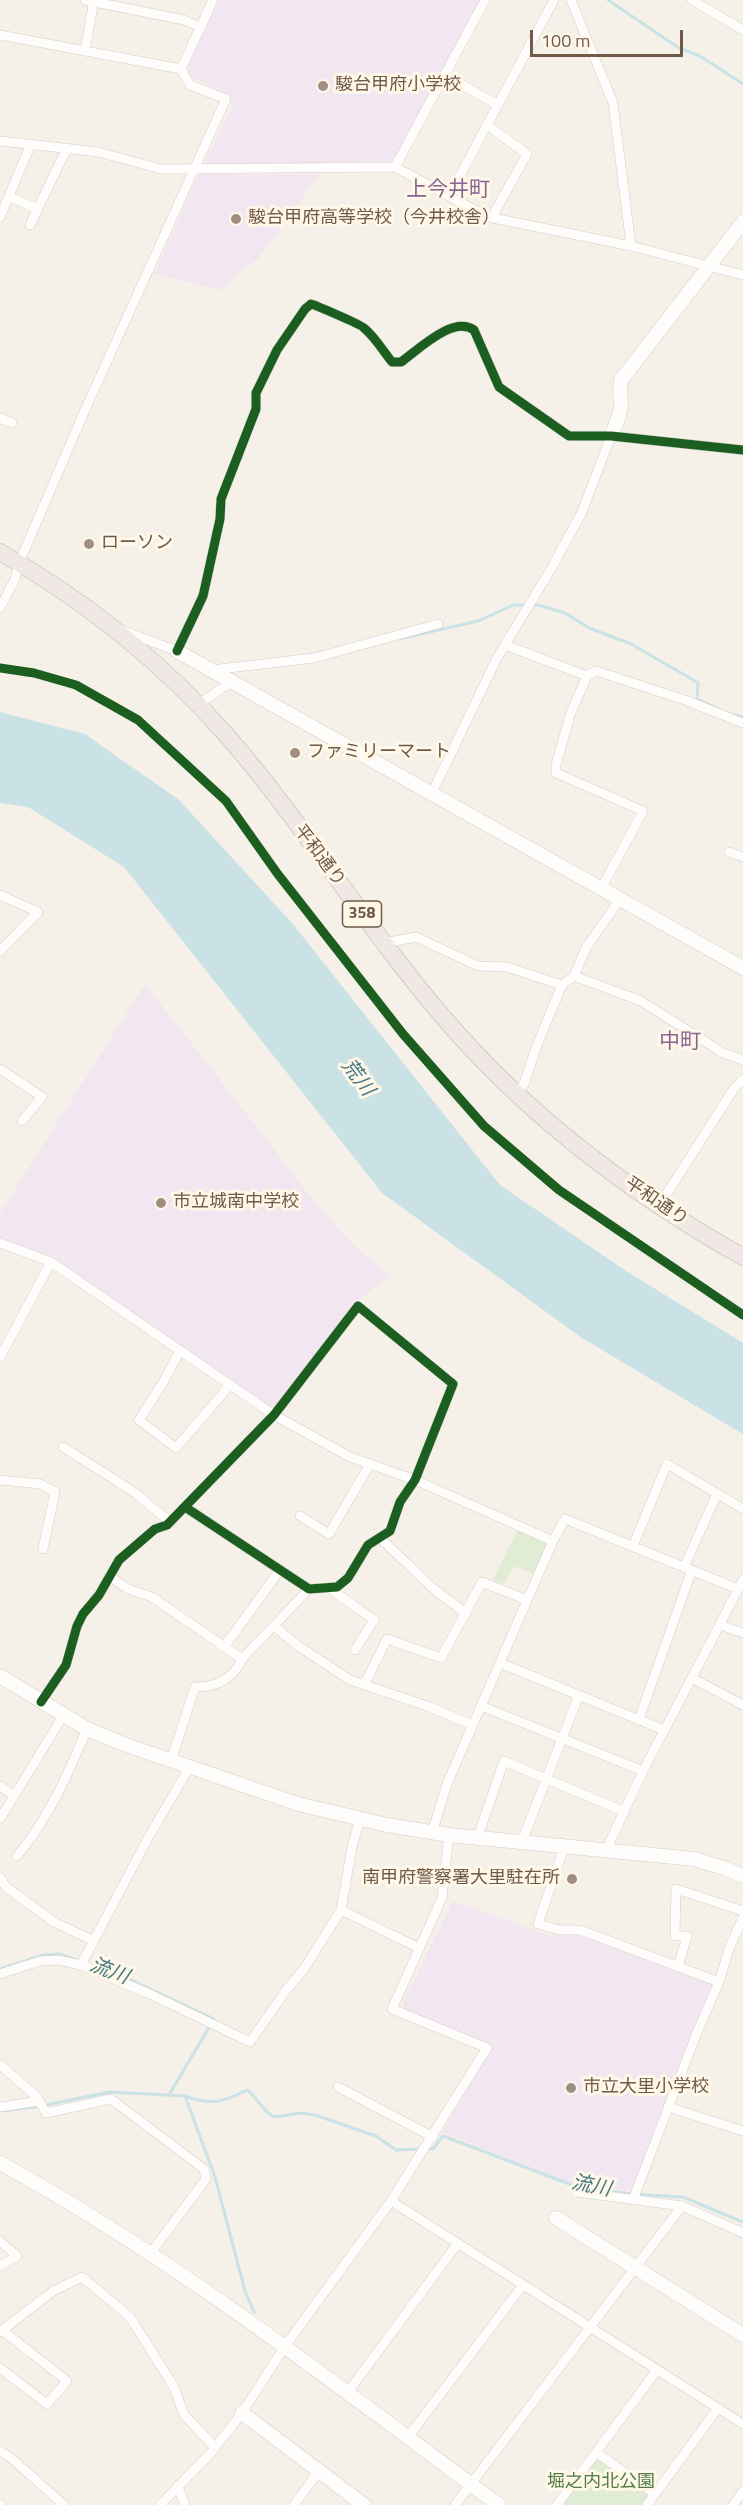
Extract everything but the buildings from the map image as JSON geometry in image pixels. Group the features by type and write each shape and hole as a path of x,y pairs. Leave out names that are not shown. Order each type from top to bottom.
{"highway":[{"name":"平和通り","path":"0,552 72,597 113,627 162,669 198,705 252,766 384,943 444,1019 516,1093 606,1167 659,1206 743,1257"}],"street":[{"path":"181,69 213,0"},
{"path":"395,167 485,0"},
{"path":"449,196 554,0"},
{"path":"571,0 613,103 631,246"},
{"path":"692,0 743,30"},
{"path":"708,9 713,0"},
{"path":"85,51 91,1 184,20 200,27"},
{"path":"0,35 181,69"},
{"path":"0,608 15,579 19,563 85,410 226,99 190,85 181,69"},
{"path":"445,75 498,105"},
{"path":"487,124 527,154 492,217"},
{"path":"0,141 98,153 160,169 395,167 492,217 631,246 743,275"},
{"path":"0,217 31,144"},
{"path":"30,225 67,148"},
{"path":"10,197 38,209"},
{"path":"431,795 505,645 582,512 619,413 621,403 618,393 621,380 743,222"},
{"path":"177,651 203,596 220,519 221,499 256,409 256,393 277,350 305,309 311,304 318,305 363,327 392,362 401,362 449,327 470,327 474,330 500,387 569,436 611,436 743,450"},
{"path":"0,418 12,423"},
{"path":"211,670 314,657 438,624"},
{"path":"113,627 177,651 743,968"},
{"path":"505,645 587,676"},
{"path":"601,889 643,811 556,773 556,765 570,715 587,676 596,671 628,679 743,723"},
{"path":"198,705 232,681"},
{"path":"729,852 743,857"},
{"path":"0,895 38,912 0,950"},
{"path":"516,1093 524,1084 537,1045 562,985 574,976 586,948 620,899"},
{"path":"384,943 416,937 478,966 507,967 562,985"},
{"path":"574,976 641,1001 723,1053 743,1060"},
{"path":"0,1069 42,1097 22,1121"},
{"path":"659,1206 733,1090 743,1079"},
{"path":"0,1243 51,1262 274,1415 350,1457 415,1480 553,1541"},
{"path":"0,1357 51,1262"},
{"path":"41,1702 66,1665 77,1626 99,1595 119,1560 155,1529 170,1522 274,1415 358,1306 453,1384 415,1480 400,1502 390,1531 368,1545 348,1578 337,1587 309,1589 185,1507"},
{"path":"180,1350 164,1382 139,1420 176,1448 230,1385"},
{"path":"63,1447 134,1492 170,1522"},
{"path":"300,1516 329,1534 370,1464"},
{"path":"633,1546 667,1464 743,1509"},
{"path":"0,1480 40,1484 55,1492 43,1549"},
{"path":"639,1719 688,1568 717,1494"},
{"path":"432,1833 447,1784 553,1541 565,1519 688,1568 741,1584 643,1771 606,1850"},
{"path":"380,1538 436,1591 466,1612"},
{"path":"224,1647 280,1570"},
{"path":"108,1576 128,1589 152,1598 242,1659"},
{"path":"364,1686 387,1639 441,1658 482,1582 527,1600"},
{"path":"329,1587 374,1620 355,1650"},
{"path":"171,1761 195,1687 218,1685 237,1670 242,1659 309,1589"},
{"path":"720,1625 743,1633"},
{"path":"274,1626 297,1645 350,1680 430,1707 472,1725"},
{"path":"500,1663 664,1730"},
{"path":"0,1676 87,1729 189,1768 298,1804 432,1833 521,1844 694,1859 743,1876"},
{"path":"692,1678 743,1705"},
{"path":"521,1844 579,1695"},
{"path":"481,1706 643,1771"},
{"path":"0,1819 63,1716"},
{"path":"17,1856 38,1830 58,1796 87,1729"},
{"path":"477,1839 504,1761 625,1812"},
{"path":"81,1965 143,1847 189,1768"},
{"path":"0,1786 14,1796"},
{"path":"0,1974 40,1961 58,1960 81,1965 152,1995 250,2042 304,1969 341,1910 352,1846 360,1819"},
{"path":"160,2505 215,2447 242,2413 285,2346 391,2201 487,2048 392,2009 442,1898 449,1835"},
{"path":"564,1847 538,1924 560,1930 580,1930 719,1982"},
{"path":"0,1877 6,1887 54,1922 94,1941"},
{"path":"678,1966 687,1936 675,1936 676,1889 743,1911"},
{"path":"341,1910 419,1948"},
{"path":"634,2197 719,1982 730,1946 743,1918"},
{"path":"0,2065 39,2101 46,2113 111,2099 204,2169 206,2179 150,2254"},
{"path":"338,2087 429,2143"},
{"path":"0,2107 39,2101"},
{"path":"668,2107 743,2131"},
{"path":"0,2163 51,2191 150,2254 285,2346 499,2505"},
{"path":"577,2192 634,2197 682,2206 743,2233"},
{"path":"391,2201 743,2424"},
{"path":"454,2505 682,2206"},
{"path":"556,2218 743,2335"},
{"path":"0,2241 17,2256 0,2266"},
{"path":"348,2392 458,2243"},
{"path":"0,2368 47,2404 67,2381 1,2331 53,2291 82,2277 130,2317 174,2387 184,2415 215,2447"},
{"path":"408,2437 523,2285"},
{"path":"557,2505 657,2370"},
{"path":"647,2505 717,2408"},
{"path":"242,2413 364,2505"},
{"path":"0,2451 10,2457 64,2505"},
{"path":"597,2452 656,2494"},
{"path":"294,2505 319,2471"},
{"path":"178,2486 184,2505"},
{"path":"733,2505 743,2491"}],"shaded area":[{"name":"駿台甲府小学校","path":"216,0 481,0 395,161 203,166 232,106 229,94 191,77 187,67"},
{"path":"199,174 320,174 257,260 243,268 221,290 154,274"},
{"name":"市立城南中学校","path":"145,984 320,1208 360,1252 390,1275 359,1300 274,1415 51,1262 0,1243 0,1213"},
{"name":"市立大里小学校","path":"453,1901 549,1935 573,1933 713,1984 636,2192 572,2185 442,2132 493,2045 404,2009 403,2003"}],"green space":[{"path":"517,1531 551,1546 538,1576 514,1566 504,1584 493,1580"},
{"name":"堀之内北公園","path":"596,2452 655,2494 647,2505 557,2505"}],"water":[{"name":"荒川","path":"0,712 85,734 179,800 292,923 500,1185 623,1269 743,1343 743,1434 582,1338 382,1193 124,867 28,807 0,803"}],"waterway":[{"path":"608,0 679,48 700,56 743,84"},
{"path":"399,639 478,621 514,605 538,605 565,613 589,628 631,644 698,683 697,699 717,708"},
{"path":"735,715 743,717"},
{"name":"流川","path":"0,1969 43,1955 59,1954 127,1978 214,2019 169,2095"},
{"path":"185,2096 210,2102 247,2090 274,2117 301,2113 315,2115 376,2136 396,2150 420,2149"},
{"path":"0,2111 36,2107 110,2092 185,2096 215,2177 245,2291 254,2312"},
{"name":"流川","path":"426,2149 433,2149 443,2136 572,2185 631,2194 683,2197 743,2222"}],"cycle path":[{"path":"177,651 203,596 220,519 221,499 256,409 256,393 277,350 305,309 311,304 364,328 392,362 401,362 446,330 456,327 474,330 499,387 569,436 611,436 743,450"},
{"path":"0,668 34,673 76,685 138,720 226,801 277,873 403,1034 484,1126 559,1190 743,1315"},
{"path":"41,1702 66,1665 77,1626 83,1614 99,1595 119,1560 155,1529 167,1525 274,1415 358,1306 453,1384 415,1480 400,1502 390,1531 368,1545 348,1578 337,1587 309,1589 185,1507"}],"place":[{"name":"駿台甲府小学校","path":"323,86"},
{"name":"駿台甲府高等学校（今井校舎）","path":"236,219"},
{"name":"ローソン","path":"89,544"},
{"name":"ファミリーマート","path":"295,753"},
{"name":"市立城南中学校","path":"161,1203"},
{"name":"南甲府警察署大里駐在所","path":"572,1879"},
{"name":"市立大里小学校","path":"571,2088"}],"district":[{"name":"上今井町","path":"448,191"},
{"name":"中町","path":"680,1043"}]}
